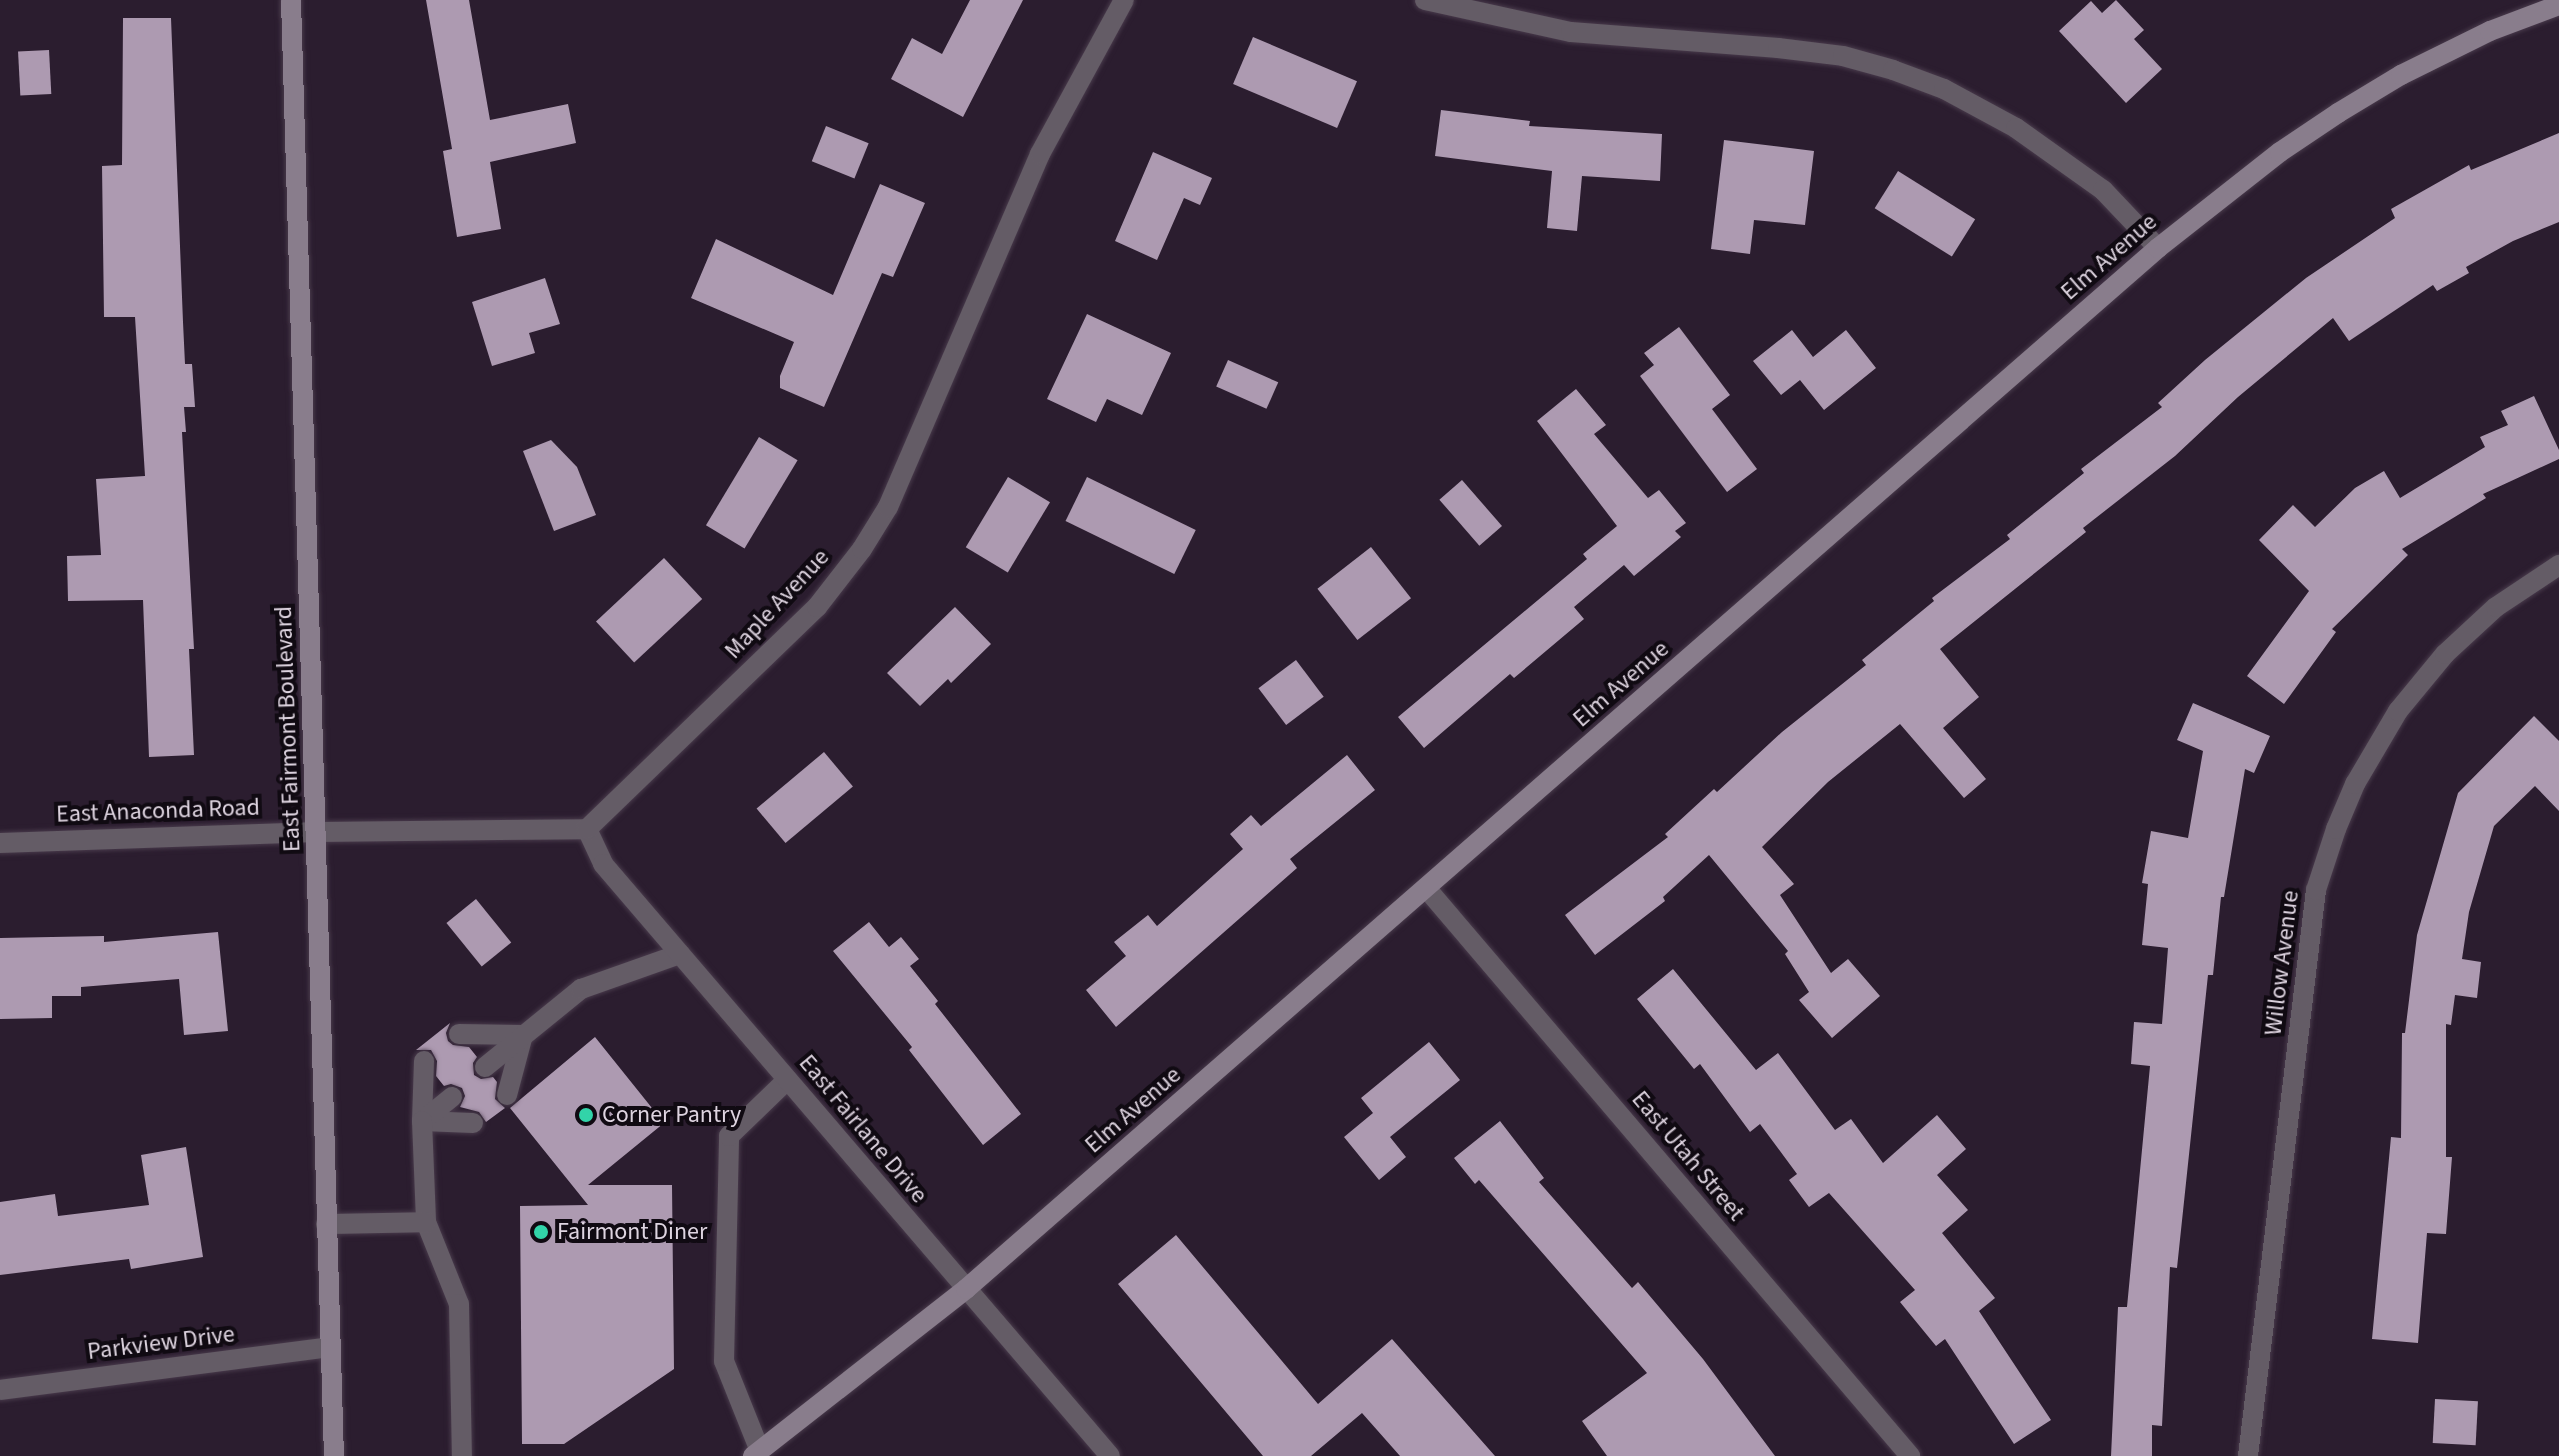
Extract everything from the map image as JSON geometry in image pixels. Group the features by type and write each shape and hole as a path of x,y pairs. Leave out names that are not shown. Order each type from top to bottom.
{"street":[{"name":"East Fairmont Boulevard","path":"291,0 334,1456"},
{"name":"Maple Avenue","path":"587,829 817,607 862,549 888,507 1040,154 1124,0"},
{"path":"1425,0 1571,32 1778,48 1843,56 1893,70 1944,89 2016,128 2103,190 2158,248"},
{"name":"Elm Avenue","path":"756,1453 966,1289 2158,248 2280,152 2338,113 2401,75 2477,37 2559,5"},
{"name":"Willow Avenue","path":"2248,1456 2316,890 2336,829 2355,784 2398,711 2445,654 2496,607 2559,565"},
{"path":"317,832 587,829"},
{"name":"East Fairlane Drive","path":"587,829 603,864 1110,1456"},
{"name":"East Anaconda Road","path":"0,843 317,832"},
{"name":"East Utah Street","path":"1427,889 1910,1456"},
{"path":"485,1067 581,989 680,954"},
{"path":"459,1034 523,1035"},
{"path":"507,1095 523,1035"},
{"path":"424,1061 422,1121 426,1222 459,1304 462,1456"},
{"path":"756,1453 724,1361 729,1136 787,1080"},
{"path":"422,1121 452,1097"},
{"path":"422,1121 473,1123"},
{"path":"326,1224 426,1222"},
{"name":"Parkview Drive","path":"0,1390 329,1347"}],"building":[{"path":"426,0 469,0 490,120 568,104 576,143 490,162 501,229 457,237 443,151 452,149"},
{"path":"970,0 1023,0 963,117 891,79 912,38 942,54"},
{"path":"2116,0 2144,30 2134,39 2162,69 2126,103 2059,31 2091,1 2102,13"},
{"path":"123,18 171,18 185,364 192,364 195,407 184,407 186,432 182,432 194,649 189,649 194,755 149,757 143,600 68,601 67,556 101,555 96,479 145,476 135,317 104,317 102,166 122,165"},
{"path":"1253,37 1357,81 1337,128 1233,84"},
{"path":"49,50 51,94 20,96 18,52"},
{"path":"1441,110 1530,121 1529,126 1662,134 1660,181 1582,176 1577,231 1547,228 1552,171 1435,156"},
{"path":"826,126 869,143 854,178 812,161"},
{"path":"2559,133 2559,222 2513,241 2466,267 2469,273 2437,291 2433,285 2349,341 2333,318 2238,397 2175,456 2083,528 2086,532 1940,649 1979,697 1943,728 1986,779 1964,798 1900,724 1828,782 1762,847 1794,884 1780,895 1831,973 1848,959 1880,996 1832,1038 1799,1000 1809,992 1785,954 1788,951 1709,855 1663,897 1665,901 1595,955 1565,915 1668,837 1665,834 1714,789 1717,792 1782,732 1866,665 1862,660 1934,601 1932,598 2010,539 2007,535 2084,473 2081,469 2162,407 2158,403 2205,360 2306,278 2395,218 2391,209 2469,165 2471,170"},
{"path":"1724,140 1814,151 1805,225 1754,220 1750,254 1711,249"},
{"path":"1153,152 1212,178 1200,205 1184,198 1157,260 1115,241"},
{"path":"1898,171 1975,219 1952,257 1875,208"},
{"path":"880,184 925,203 893,277 882,273 824,407 780,388 780,376 794,342 691,298 716,239 833,295"},
{"path":"545,278 560,324 529,333 535,353 492,366 472,302"},
{"path":"1087,314 1171,353 1142,415 1107,399 1096,422 1047,399"},
{"path":"1679,327 1730,395 1712,409 1757,469 1727,492 1640,376 1654,365 1644,353"},
{"path":"1792,330 1813,357 1846,330 1876,368 1824,410 1800,380 1781,395 1753,361"},
{"path":"1228,360 1278,382 1266,409 1216,386"},
{"path":"1576,389 1606,425 1594,434 1648,498 1659,490 1686,523 1675,531 1681,537 1634,576 1624,565 1574,607 1584,619 1514,678 1510,674 1424,748 1398,717 1587,559 1583,554 1617,526 1537,421"},
{"path":"2534,396 2559,450 2559,459 2483,494 2486,498 2402,549 2408,555 2332,629 2336,632 2284,704 2247,676 2309,591 2259,540 2293,505 2315,527 2355,488 2384,471 2400,498 2485,447 2480,437 2508,425 2501,411"},
{"path":"759,437 798,460 745,548 706,525"},
{"path":"551,440 577,467 596,515 554,531 523,451"},
{"path":"1008,477 1050,502 1008,573 966,547"},
{"path":"1087,477 1196,530 1174,574 1066,521"},
{"path":"1462,480 1502,526 1479,546 1439,500"},
{"path":"1371,547 1411,598 1357,640 1317,589"},
{"path":"664,558 702,599 634,662 596,621"},
{"path":"955,607 991,644 951,683 948,679 920,706 887,673"},
{"path":"1296,660 1324,697 1286,725 1258,688"},
{"path":"2193,703 2270,736 2254,773 2245,769 2224,897 2221,897 2213,975 2208,975 2177,1268 2170,1267 2162,1426 2152,1425 2152,1456 2111,1456 2118,1307 2127,1307 2150,1066 2131,1064 2134,1022 2162,1024 2168,948 2142,945 2148,884 2142,883 2151,831 2188,838 2203,751 2177,740"},
{"path":"2534,716 2559,741 2559,811 2535,786 2494,826 2469,912 2462,959 2481,962 2477,998 2455,995 2451,1025 2446,1024 2446,1157 2452,1157 2446,1234 2427,1233 2418,1343 2372,1339 2391,1137 2401,1138 2402,1033 2405,1033 2417,935 2458,793"},
{"path":"824,752 853,786 786,843 757,809"},
{"path":"1347,755 1375,790 1290,859 1297,868 1116,1027 1086,990 1126,956 1114,942 1148,915 1157,926 1243,849 1230,834 1251,815 1261,826"},
{"path":"476,899 511,943 482,966 446,923"},
{"path":"869,922 889,947 901,937 919,959 910,966 938,1001 935,1004 1021,1114 983,1145 909,1050 912,1047 833,951"},
{"path":"218,932 228,1031 184,1035 179,979 81,987 81,996 52,996 52,1018 0,1019 0,938 104,936 104,942"},
{"path":"1673,969 1756,1070 1778,1053 1835,1130 1851,1119 1883,1163 1937,1115 1966,1149 1937,1175 1968,1210 1942,1233 1995,1298 1979,1311 2051,1420 2014,1444 1945,1339 1936,1346 1900,1302 1915,1290 1829,1193 1809,1207 1789,1180 1797,1174 1760,1124 1750,1132 1700,1064 1694,1069 1637,999"},
{"path":"450,1023 446,1033 448,1041 453,1045 469,1047 477,1057 473,1063 474,1075 481,1079 493,1077 497,1082 495,1099 505,1108 486,1122 479,1112 460,1107 465,1096 462,1088 451,1084 444,1086 436,1076 437,1061 431,1050 416,1050"},
{"path":"595,1037 664,1123 588,1185 672,1185 674,1369 564,1444 522,1444 520,1206 588,1205 510,1108"},
{"path":"1429,1042 1460,1080 1390,1137 1406,1157 1379,1180 1344,1137 1373,1113 1361,1098"},
{"path":"1500,1121 1544,1178 1539,1182 1632,1288 1638,1282 1703,1359 1775,1456 1607,1456 1582,1421 1647,1373 1479,1180 1475,1184 1454,1158"},
{"path":"186,1147 203,1257 131,1269 129,1259 0,1275 0,1202 55,1194 58,1216 149,1205 141,1155"},
{"path":"1176,1235 1318,1404 1392,1339 1495,1456 1400,1456 1362,1413 1311,1456 1263,1456 1118,1284"},
{"path":"2435,1399 2478,1401 2476,1445 2433,1443"}],"place":[{"name":"Corner Pantry","path":"586,1115"},
{"name":"Fairmont Diner","path":"541,1232"}]}
